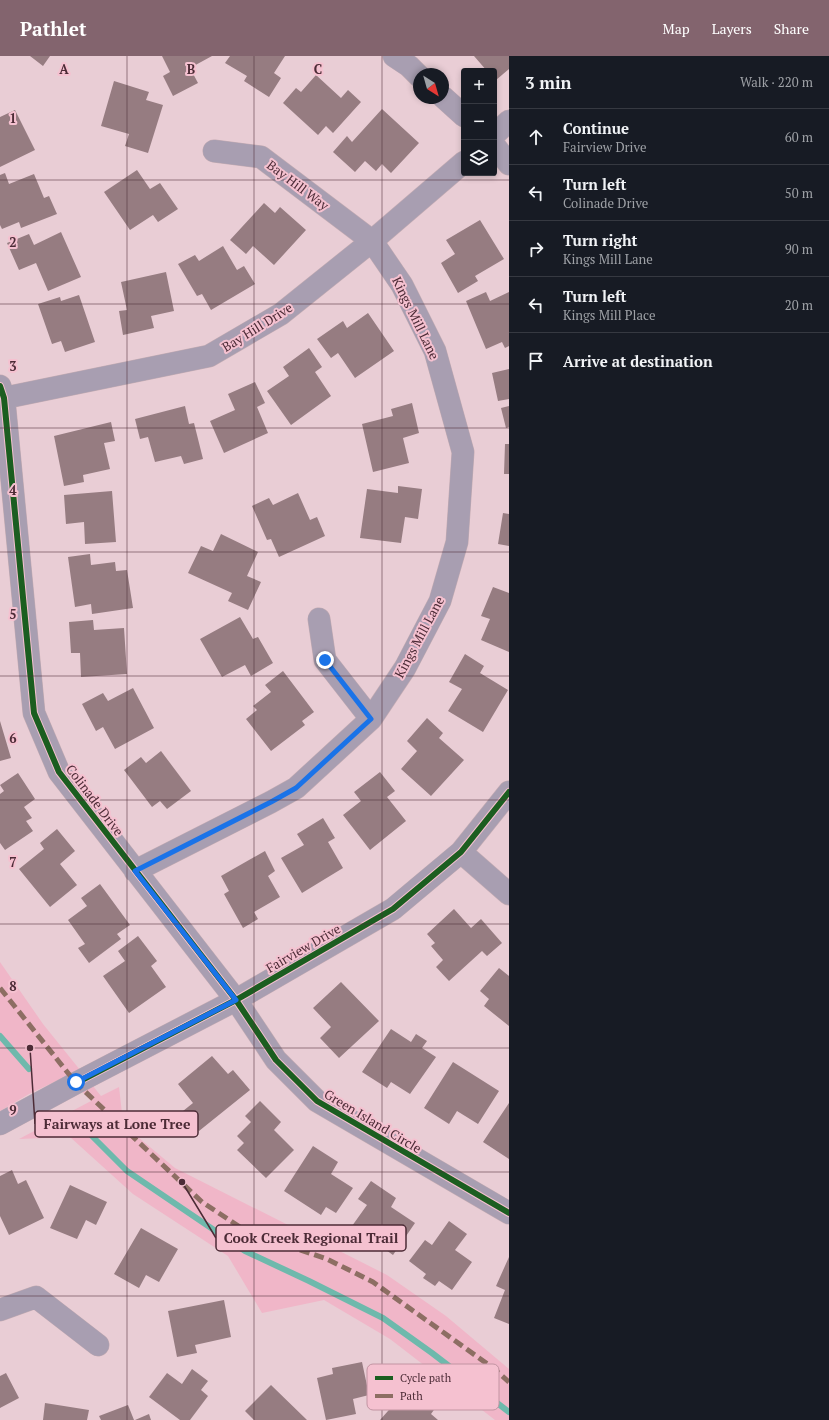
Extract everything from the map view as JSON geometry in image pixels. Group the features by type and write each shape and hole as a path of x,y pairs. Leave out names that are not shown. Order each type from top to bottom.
{"street":[{"path":"394,56 413,70"},
{"path":"449,102 461,113"},
{"path":"497,132 509,121"},
{"path":"497,149 509,164"},
{"name":"Bay Hill Way","path":"214,151 261,157 372,241"},
{"name":"Bay Hill Drive","path":"2,392 209,356 281,314 372,241 461,165"},
{"name":"Kings Mill Lane","path":"135,871 296,788 371,719 405,668 440,602 456,542 463,452 434,351 402,285 372,241"},
{"name":"Colinade Drive","path":"2,392 34,713 59,772 236,1000"},
{"path":"319,619 325,660 371,719"},
{"name":"Fairview Drive","path":"0,1124 76,1082 236,1000 393,908 461,852 509,792"},
{"path":"461,852 509,894"},
{"name":"Green Island Circle","path":"236,1000 276,1060 317,1101 509,1213"},
{"path":"0,1310 36,1297 98,1345"}],"shaded area":[{"path":"0,962 43,1024 101,1096 119,1087 123,1122 132,1132 175,1168 387,1275 446,1316 509,1369 509,1420 495,1420 482,1410 499,1410 499,1364 422,1364 390,1339 324,1300 262,1313 228,1256 133,1194 70,1137 19,1139 91,1101 67,1076 29,1094 0,1111"}],"building":[{"path":"30,56 50,56 43,66"},
{"path":"162,56 212,56 190,68 198,83 173,96 163,76 170,72"},
{"path":"230,56 285,56 274,73 281,78 269,97 244,81 247,76 225,63"},
{"path":"474,56 509,56 509,69 497,79 497,68 484,68"},
{"path":"316,75 341,98 348,90 361,102 333,133 326,126 318,135 283,103 296,88 301,92"},
{"path":"114,81 149,92 146,100 163,105 148,153 125,146 129,134 101,126"},
{"path":"382,109 419,143 391,173 382,164 376,171 365,161 355,172 333,152 347,136 352,142"},
{"path":"15,110 35,150 0,167 0,117"},
{"path":"137,170 150,189 160,183 178,209 158,222 153,215 130,230 104,192"},
{"path":"5,173 9,184 34,174 44,198 49,196 57,214 21,228 19,222 2,229 0,225 0,175"},
{"path":"264,203 275,213 280,207 306,230 274,265 253,246 246,254 230,240"},
{"path":"480,220 504,259 475,276 478,281 458,293 441,263 455,254 446,240"},
{"path":"61,232 81,277 48,291 36,263 19,270 7,243 29,234 34,245"},
{"path":"223,246 237,270 244,266 255,284 211,310 202,294 197,296 178,264 195,255 199,261"},
{"path":"166,272 174,311 151,316 154,328 123,335 119,311 127,310 121,282"},
{"path":"486,292 490,301 509,292 509,346 505,348 502,342 486,349 466,301"},
{"path":"79,295 95,342 65,352 61,341 52,344 38,304 60,297 61,301"},
{"path":"368,313 394,351 355,378 338,353 331,358 317,339 343,321 347,328"},
{"path":"309,348 322,367 315,372 331,396 291,425 267,391 289,376 283,367"},
{"path":"509,369 509,399 498,401 492,373"},
{"path":"255,382 265,403 257,407 268,433 224,453 210,421 235,410 228,394"},
{"path":"412,403 419,433 403,438 409,463 373,472 362,424 393,416 391,409"},
{"path":"185,406 189,424 194,423 203,459 184,464 181,456 155,462 148,437 140,439 135,419"},
{"path":"509,406 509,427 506,428 501,408"},
{"path":"111,422 115,441 104,443 110,469 83,475 84,482 64,486 54,436"},
{"path":"505,444 509,444 509,474 504,474"},
{"path":"398,486 422,489 418,519 405,517 401,543 360,538 367,489 398,493"},
{"path":"112,491 116,542 85,544 84,522 66,524 64,495"},
{"path":"298,493 310,520 317,517 325,536 279,557 271,539 267,540 252,506 269,498 273,505"},
{"path":"503,513 509,514 509,546 498,544"},
{"path":"221,534 258,552 247,576 261,582 248,610 228,601 232,593 188,573 201,546 213,551"},
{"path":"90,554 91,565 115,562 116,571 127,570 133,608 92,614 91,604 75,607 68,557"},
{"path":"493,587 509,593 509,652 481,640 490,619 481,616"},
{"path":"240,617 253,639 258,637 273,663 251,676 245,665 222,677 200,639"},
{"path":"93,620 94,630 124,628 127,674 81,677 80,653 71,653 69,622"},
{"path":"465,654 484,666 480,673 508,690 483,732 448,711 462,689 449,682"},
{"path":"283,671 314,712 302,721 305,725 271,751 246,719 257,710 253,706 271,692 265,685"},
{"path":"133,688 154,728 115,749 103,727 96,731 82,704 103,693 108,701"},
{"path":"427,718 443,733 439,738 464,760 431,796 401,769 417,751 407,741"},
{"path":"0,721 11,758 0,761"},
{"path":"161,751 191,791 167,809 160,801 152,807 124,770 141,757 146,763"},
{"path":"380,772 395,791 387,797 406,821 370,850 343,815 361,801 354,792"},
{"path":"18,773 35,799 24,807 32,818 26,821 33,831 5,850 0,843 0,794 4,791 0,785"},
{"path":"323,818 335,838 328,842 343,868 302,893 281,858 304,845 297,834"},
{"path":"57,829 75,851 60,864 77,885 50,907 19,869 44,849 40,843"},
{"path":"265,851 275,871 268,876 280,897 254,912 258,919 243,928 224,894 229,891 221,876"},
{"path":"100,884 130,925 117,934 121,939 89,963 78,948 85,944 68,920 87,906 81,898"},
{"path":"454,909 471,928 481,919 502,943 487,956 482,951 449,981 436,967 443,960 431,946 435,943 427,934"},
{"path":"138,936 157,961 151,966 166,987 129,1013 103,976 125,961 118,951"},
{"path":"499,968 509,976 509,1026 484,1006 489,999 480,991"},
{"path":"341,982 379,1021 339,1058 320,1038 331,1027 313,1008"},
{"path":"391,1029 411,1042 416,1034 427,1041 422,1048 436,1057 410,1094 391,1082 387,1088 362,1072"},
{"path":"212,1056 228,1074 233,1070 250,1090 199,1131 183,1111 193,1103 178,1084"},
{"path":"453,1062 499,1091 478,1124 457,1111 449,1124 424,1108"},
{"path":"260,1101 281,1122 274,1130 294,1150 266,1178 237,1150 244,1143 237,1136 251,1122 245,1116"},
{"path":"509,1103 509,1159 483,1142"},
{"path":"313,1146 338,1162 331,1174 353,1188 336,1213 326,1207 321,1215 284,1191"},
{"path":"12,1170 18,1184 26,1180 44,1218 9,1235 0,1216 0,1176"},
{"path":"371,1181 396,1198 391,1207 415,1223 393,1255 352,1226 367,1205 358,1199"},
{"path":"70,1185 107,1202 96,1225 86,1220 77,1239 50,1228"},
{"path":"449,1221 467,1234 455,1250 472,1262 452,1290 439,1281 435,1286 423,1278 426,1274 409,1261 425,1240 432,1245"},
{"path":"141,1228 178,1249 159,1282 146,1275 139,1288 114,1274"},
{"path":"509,1257 509,1324 494,1318 505,1290 496,1286"},
{"path":"224,1300 231,1337 195,1345 197,1353 177,1357 168,1311"},
{"path":"362,1362 367,1386 367,1396 353,1399 356,1414 326,1420 317,1378 333,1374 332,1368"},
{"path":"192,1369 208,1381 201,1390 208,1396 190,1420 180,1420 149,1397 167,1373 182,1384"},
{"path":"6,1373 19,1398 0,1408 0,1376"},
{"path":"271,1385 307,1420 254,1420 245,1411"},
{"path":"45,1403 89,1410 87,1420 43,1420"},
{"path":"128,1405 134,1420 101,1420 99,1416"},
{"path":"389,1410 434,1410 431,1414 438,1420 380,1420"},
{"path":"149,1414 151,1420 135,1420"}],"waterway":[{"path":"0,1036 29,1069"},
{"path":"79,1123 127,1171 245,1251 383,1318 446,1364"},
{"path":"499,1404 509,1412"}],"marked path":[{"path":"0,988 76,1083 202,1202 249,1233 327,1259 373,1282 487,1364"},
{"path":"499,1373 509,1382"}],"cycle path":[{"path":"0,386 4,398 34,713 59,772 236,1000 276,1060 317,1101 509,1213"},
{"path":"76,1083 236,1000 393,909 461,852 509,792"}],"place":[{"name":"Fairways at Lone Tree","path":"30,1048"},
{"name":"Cook Creek Regional Trail","path":"182,1182"}],"route":[{"path":"76,1082 236,1000 135,871 296,788 371,719 325,660"}]}
